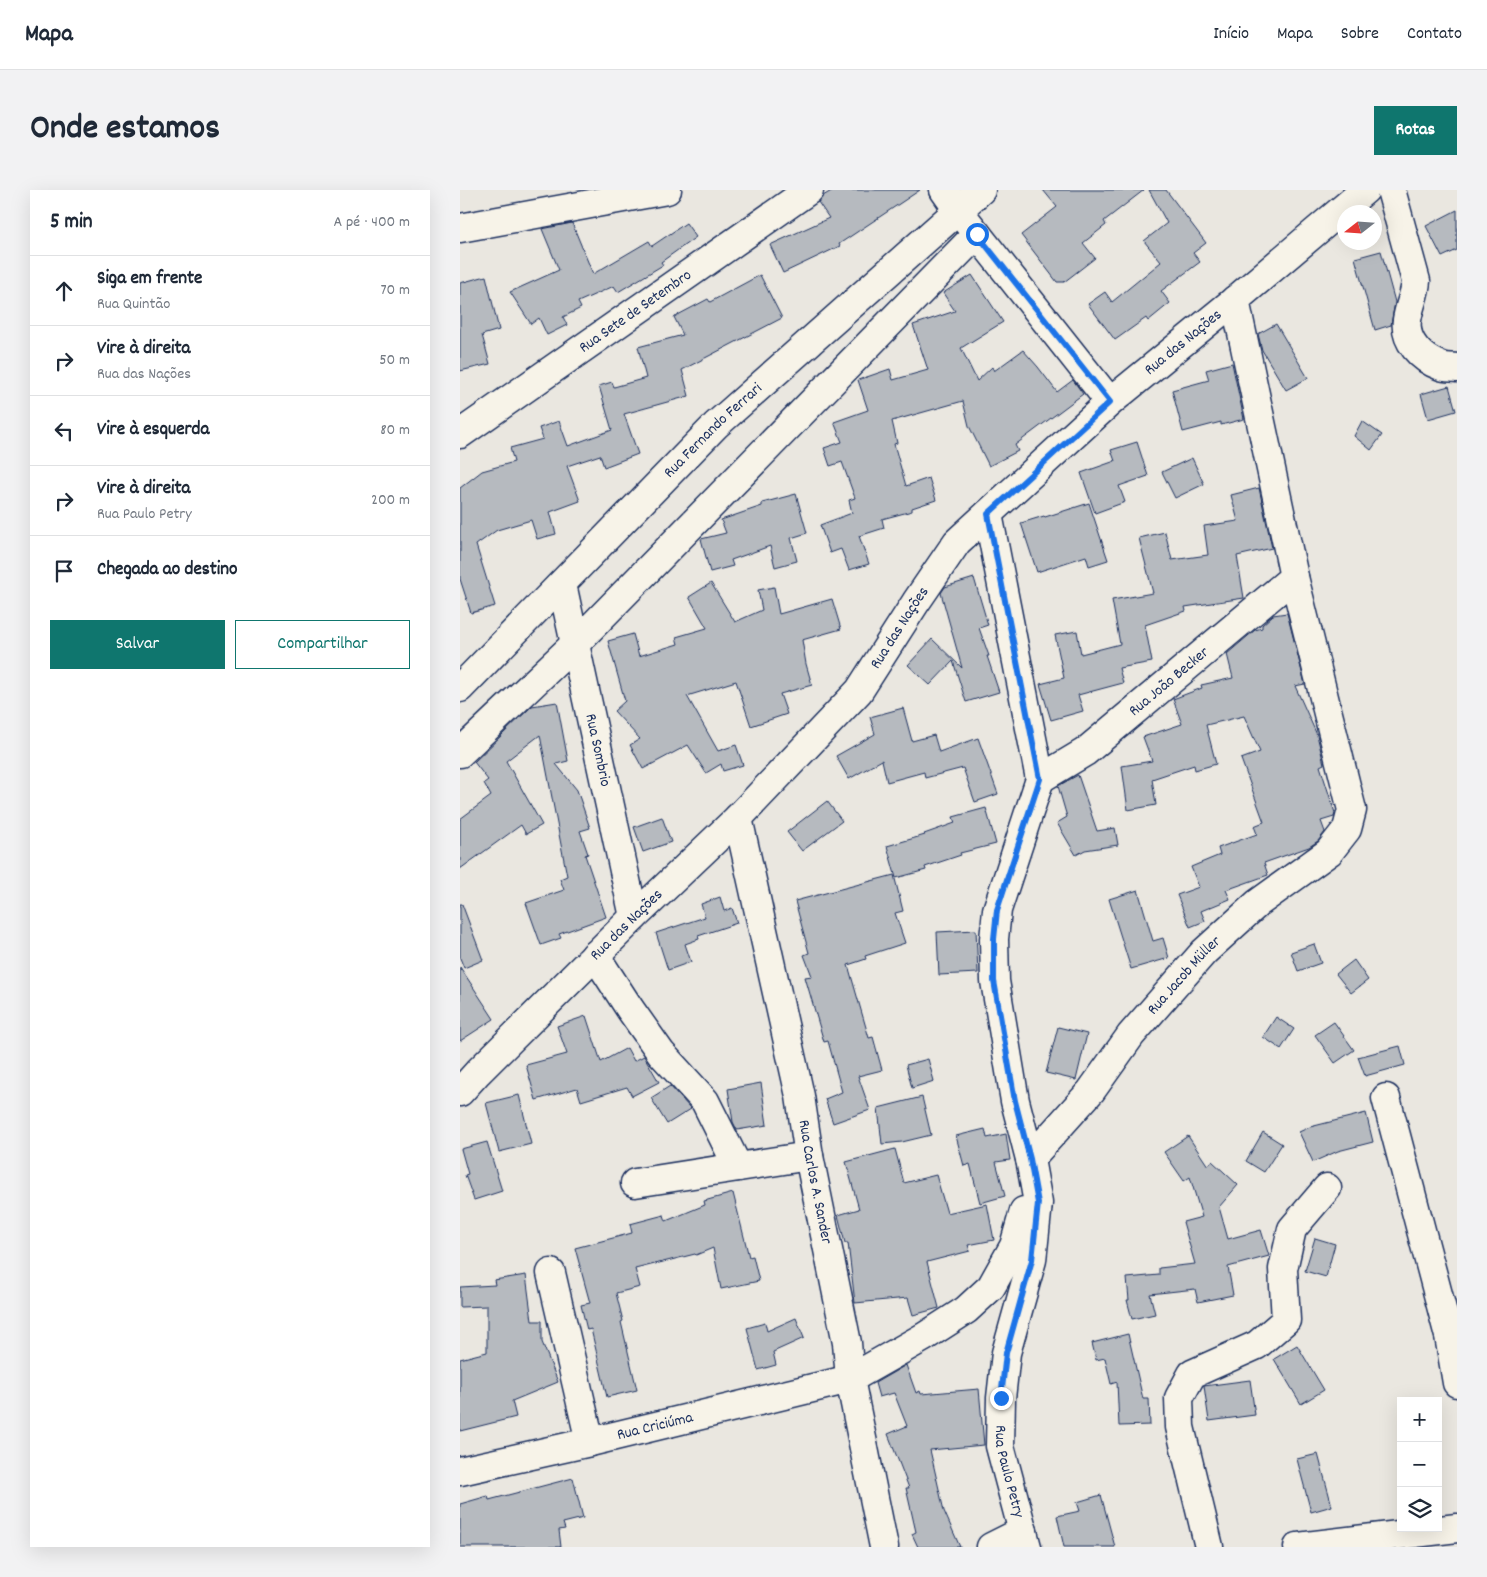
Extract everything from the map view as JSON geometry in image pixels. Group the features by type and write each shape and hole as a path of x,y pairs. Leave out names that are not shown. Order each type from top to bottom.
{"street":[{"path":"460,228 667,190"},
{"name":"Rua Sete de Setembro","path":"460,434 810,190"},
{"name":"Rua Fernando Ferrari","path":"460,688 716,425 951,200 981,190"},
{"name":"Rua das Nações","path":"460,1092 595,955 738,818 859,691 957,542 1110,402 1365,190"},
{"path":"1392,190 1416,281 1407,320 1407,333 1411,343 1420,354 1442,366 1457,368"},
{"path":"951,200 1110,402"},
{"path":"460,753 575,644 977,234"},
{"path":"1235,300 1294,577"},
{"path":"988,514 1040,779"},
{"name":"Rua João Becker","path":"1040,779 1085,752 1294,577"},
{"name":"Rua Jacob Müller","path":"1032,1169 1131,1035 1204,952 1258,903 1329,852 1347,829 1352,810 1294,577"},
{"name":"Rua Sombrio","path":"562,584 634,917"},
{"name":"Rua Paulo Petry","path":"1025,1539 1000,1446 1001,1398 1006,1353 1032,1260 1038,1203 1032,1169 1015,1101 994,981 994,939 997,910 1040,779"},
{"name":"Rua Carlos A. Sander","path":"738,818 800,1096 809,1156 847,1343 850,1379 884,1547"},
{"path":"595,955 630,1010 661,1052 705,1101 738,1167"},
{"path":"1386,1098 1449,1336 1457,1383"},
{"path":"635,1183 809,1156"},
{"name":"Rua Criciúma","path":"460,1471 590,1442 850,1379 924,1337 966,1310 991,1286 1014,1246 1032,1169"},
{"path":"1209,1547 1180,1427 1179,1398 1192,1374 1257,1345 1286,1320 1283,1269 1292,1229 1327,1188"},
{"path":"551,1272 590,1442"},
{"path":"1298,1547 1457,1528"},
{"path":"991,1547 1025,1539"}],"building":[{"path":"833,190 920,190 839,244 840,246 783,273 770,245 829,218 818,202 823,196"},
{"path":"1043,190 1144,190 1104,221 1106,225 1083,243 1095,258 1064,282 1057,282 1021,235 1057,207"},
{"path":"1149,190 1166,190 1206,243 1193,253 1200,262 1161,291 1170,303 1148,321 1146,318 1115,340 1088,304 1105,292 1112,302 1161,262 1144,241 1167,223"},
{"path":"1457,210 1457,250 1442,257 1426,226"},
{"path":"572,223 593,274 649,241 652,246 686,223 696,237 661,262 663,265 618,292 614,286 578,302 581,308 563,317 567,325 547,335 539,318 531,324 510,292 559,270 542,229"},
{"path":"1381,251 1395,302 1391,325 1375,330 1355,258"},
{"path":"760,275 782,318 682,370 689,396 624,414 638,454 604,467 600,455 567,466 580,501 550,512 556,534 537,539 531,520 497,530 476,545 495,606 471,613 460,579 460,488 482,471 514,462 510,448 543,439 539,428 559,421 568,446 612,430 599,386 612,382 614,387 646,378 638,347 683,335 674,317 708,299 710,302"},
{"path":"972,275 1003,322 961,348 977,381 992,367 994,371 1023,350 1057,392 1073,380 1083,394 1015,445 1018,451 989,466 969,426 963,401 892,421 897,443 894,444 906,486 929,478 936,500 912,508 912,511 882,519 884,528 859,536 869,564 849,570 841,549 830,553 820,525 852,513 849,500 855,498 842,462 830,466 824,448 842,442 834,422 868,410 858,380 890,369 893,380 928,370 913,325 955,311 943,293"},
{"path":"486,276 499,330 482,335 490,364 460,371 460,283"},
{"path":"1276,324 1308,378 1286,390 1262,350 1258,334"},
{"path":"1232,363 1244,419 1221,425 1221,422 1183,432 1172,390 1209,380 1206,370"},
{"path":"1449,386 1456,411 1428,419 1421,394"},
{"path":"1362,421 1382,435 1371,450 1354,436"},
{"path":"1137,442 1148,476 1119,486 1125,502 1095,513 1081,473 1115,461 1111,450"},
{"path":"1192,458 1204,484 1175,498 1162,472"},
{"path":"1259,488 1272,548 1237,556 1244,598 1185,607 1186,611 1145,625 1152,662 1119,668 1123,683 1078,695 1083,711 1051,720 1040,684 1064,678 1055,635 1077,631 1081,654 1120,644 1112,600 1153,593 1139,538 1165,532 1172,560 1208,555 1204,526 1238,521 1231,495"},
{"path":"796,494 807,533 791,538 797,561 775,567 770,546 731,560 733,566 710,572 701,539 726,533 721,520 762,506 762,503"},
{"path":"1089,503 1108,560 1089,566 1086,556 1037,572 1021,523"},
{"path":"974,578 988,625 979,628 999,692 966,702 953,661 930,685 908,665 932,639 962,668 941,593 945,587"},
{"path":"711,583 735,622 762,610 758,590 774,587 779,614 832,599 841,629 802,640 812,685 780,694 787,714 751,726 736,681 687,696 718,751 736,745 743,765 723,771 721,764 706,773 688,745 643,769 630,745 640,739 614,711 625,701 608,641 633,634 639,656 678,644 676,637 707,628 689,597"},
{"path":"1287,613 1305,684 1295,686 1317,735 1324,764 1320,766 1335,813 1334,817 1321,821 1325,832 1318,841 1309,847 1264,863 1268,875 1226,890 1230,899 1201,911 1205,921 1190,927 1177,895 1199,887 1191,867 1220,855 1218,848 1257,834 1254,826 1264,822 1241,759 1260,752 1244,716 1206,725 1216,764 1195,770 1194,765 1152,779 1156,805 1128,810 1122,766 1152,761 1143,737 1182,724 1173,699 1202,688 1201,685 1233,678 1227,654 1255,630 1262,628 1262,625 1273,615"},
{"path":"557,702 568,761 556,764 577,790 590,828 580,831 588,854 585,855 606,917 559,934 561,938 541,945 526,903 564,890 560,879 567,876 540,735 506,761 542,825 526,834 521,825 460,869 460,819 491,796 484,783 488,780 474,762 532,706"},
{"path":"903,708 912,741 934,735 939,752 978,738 998,794 975,802 963,768 925,778 924,772 887,782 882,760 849,779 836,756 875,734 870,717"},
{"path":"1078,775 1097,831 1115,828 1118,845 1085,850 1076,855 1057,823 1067,817 1058,786"},
{"path":"827,801 842,821 802,851 787,832"},
{"path":"986,808 996,844 960,853 961,855 925,867 926,870 896,878 887,846 925,835 955,823 953,817"},
{"path":"662,817 671,842 643,852 634,827"},
{"path":"894,875 903,911 895,913 905,943 865,956 866,959 848,965 869,1038 873,1037 882,1070 858,1076 870,1110 833,1123 825,1099 842,1092 828,1041 824,1042 805,977 812,976 804,955 809,953 795,901"},
{"path":"1138,890 1153,941 1163,938 1169,958 1131,969 1109,899"},
{"path":"720,897 724,911 732,908 737,923 698,936 699,939 685,944 691,962 668,970 656,933 705,917 701,904"},
{"path":"460,904 462,904 483,960 464,968 460,958"},
{"path":"976,930 978,973 939,975 937,932"},
{"path":"1314,944 1321,963 1298,971 1291,952"},
{"path":"1354,960 1368,980 1351,993 1336,974"},
{"path":"460,967 494,1019 460,1041"},
{"path":"586,1016 601,1062 627,1048 634,1061 644,1056 659,1082 632,1096 627,1087 581,1101 577,1088 536,1100 526,1065 567,1054 557,1026"},
{"path":"1276,1017 1294,1029 1281,1049 1263,1037"},
{"path":"1334,1022 1354,1050 1335,1063 1315,1035"},
{"path":"1058,1027 1087,1034 1076,1080 1046,1073"},
{"path":"1400,1046 1405,1065 1365,1076 1358,1057"},
{"path":"928,1059 934,1081 912,1088 906,1065"},
{"path":"761,1083 767,1125 737,1130 733,1122 728,1089"},
{"path":"670,1086 691,1109 667,1124 651,1098"},
{"path":"519,1095 531,1144 499,1152 486,1103"},
{"path":"922,1097 931,1135 902,1142 882,1144 878,1108"},
{"path":"1366,1113 1373,1142 1338,1151 1313,1162 1299,1132 1310,1127"},
{"path":"985,1129 987,1138 1006,1134 1010,1160 996,1162 1005,1196 980,1203 970,1164 964,1166 956,1136"},
{"path":"1263,1132 1282,1144 1264,1172 1246,1161"},
{"path":"1188,1136 1208,1166 1212,1161 1238,1185 1219,1207 1228,1239 1261,1230 1269,1256 1228,1267 1233,1295 1198,1302 1195,1289 1150,1294 1155,1314 1132,1319 1127,1300 1129,1300 1127,1278 1159,1275 1159,1268 1195,1264 1183,1222 1202,1217 1190,1177 1184,1181 1164,1152"},
{"path":"487,1142 502,1191 474,1200 465,1175 468,1174 461,1149"},
{"path":"895,1149 904,1183 936,1175 947,1213 987,1204 994,1240 968,1245 970,1251 927,1262 939,1308 913,1315 908,1298 855,1303 848,1243 845,1243 838,1215 859,1209 846,1162"},
{"path":"733,1193 749,1257 753,1256 759,1281 721,1289 713,1248 696,1255 635,1269 640,1287 616,1293 637,1390 607,1397 591,1329 587,1330 581,1305 590,1303 575,1248 632,1233 630,1224 664,1215 666,1221 705,1205 704,1201"},
{"path":"1315,1238 1335,1244 1326,1277 1305,1271"},
{"path":"526,1275 532,1321 542,1321 542,1342 558,1382 512,1401 516,1417 460,1431 460,1359 487,1352 487,1306 460,1307 460,1287 495,1285 494,1280"},
{"path":"796,1318 804,1338 773,1352 776,1365 758,1370 747,1328 765,1323 767,1331"},
{"path":"1128,1334 1143,1399 1149,1399 1150,1425 1119,1426 1117,1382 1111,1384 1105,1358 1096,1360 1092,1343"},
{"path":"1297,1345 1324,1390 1301,1404 1274,1359"},
{"path":"906,1365 916,1393 920,1391 921,1394 979,1389 984,1445 930,1450 944,1511 960,1547 918,1547 912,1534 916,1532 906,1488 909,1488 888,1434 907,1426 894,1393 879,1397 875,1383"},
{"path":"1250,1380 1255,1415 1209,1421 1204,1386"},
{"path":"1318,1454 1332,1506 1311,1512 1297,1459"},
{"path":"573,1478 583,1518 563,1523 565,1529 559,1530 561,1547 460,1547 460,1504 488,1496 489,1500"},
{"path":"1101,1495 1115,1547 1064,1547 1057,1516 1080,1511 1077,1502"}],"route":[{"path":"977,234 1110,402 988,514 1040,779 997,910 994,939 994,981 1015,1101 1030,1159 1038,1203 1032,1260 1006,1353 1001,1398"}]}
